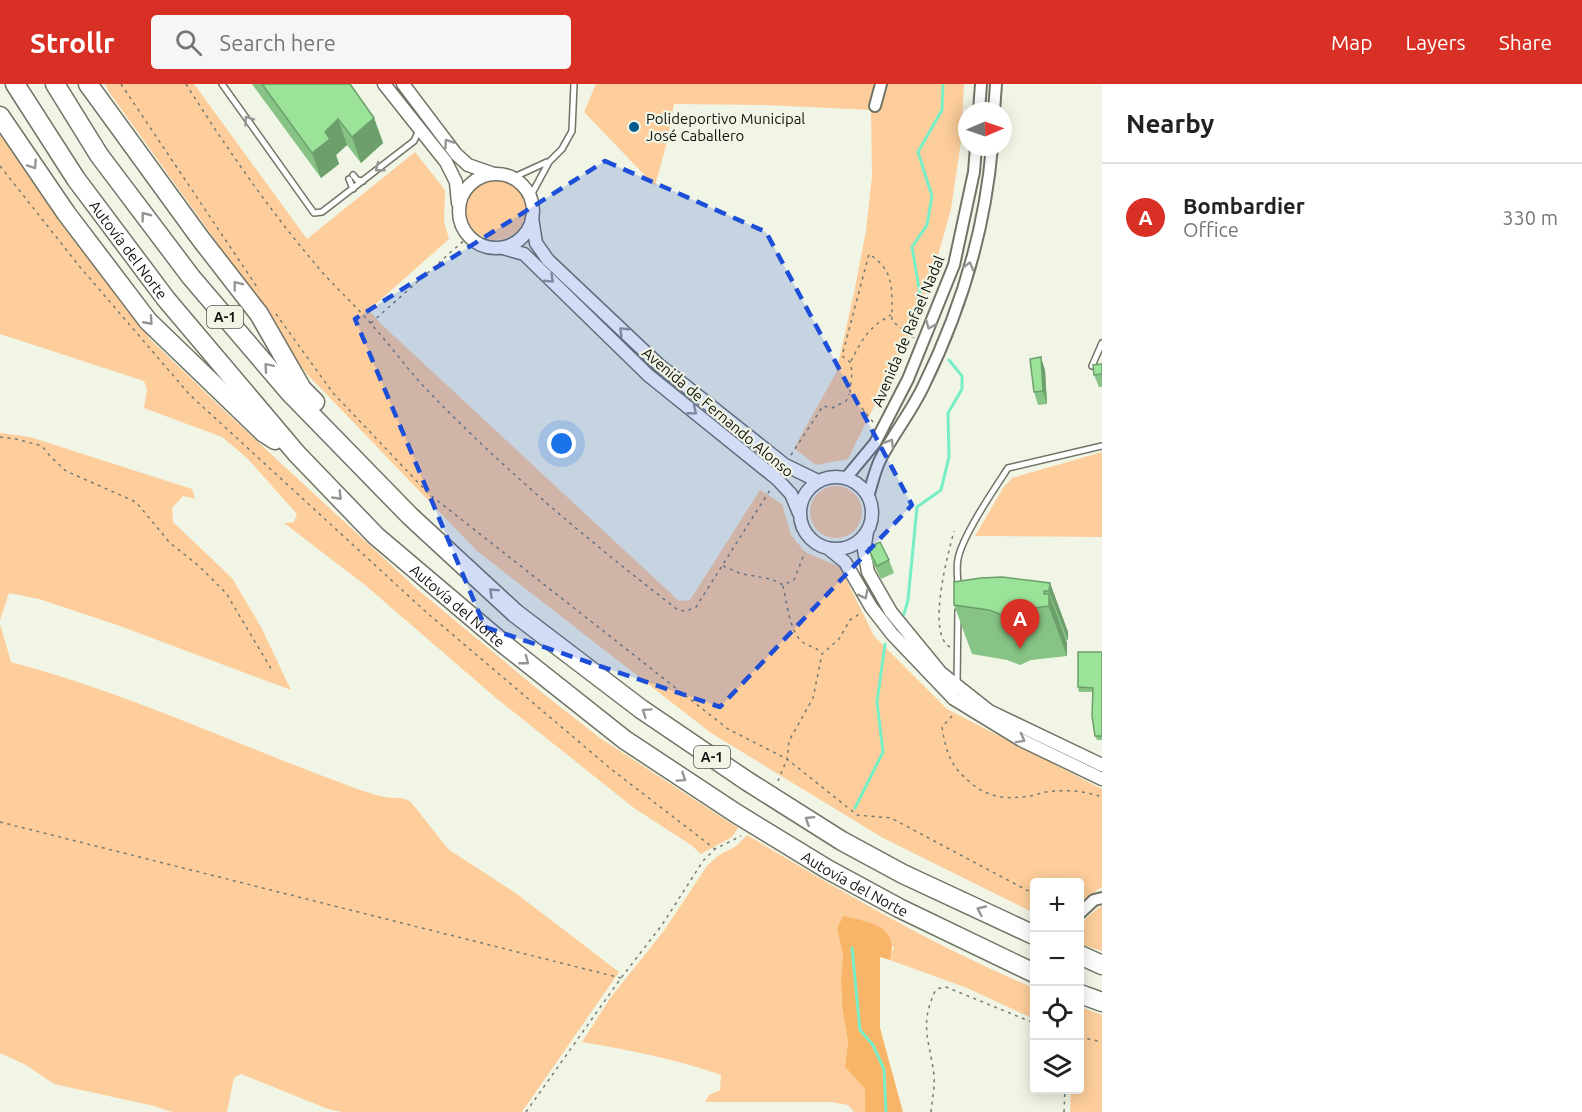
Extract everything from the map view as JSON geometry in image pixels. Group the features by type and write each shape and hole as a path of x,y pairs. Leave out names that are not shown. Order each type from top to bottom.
{"highway":[{"name":"Autovía del Norte","path":"15,84 76,179 166,299 297,454 376,536 500,641 625,740 737,814 827,869 899,908 1030,971"},
{"path":"88,84 259,314 303,389 373,465 410,516"},
{"path":"95,84 125,134"},
{"name":"Autovía del Norte","path":"60,92 99,155 191,278 290,393 410,516 515,613 641,709 747,782 842,841 903,874 1030,933"},
{"path":"0,116 66,213 147,321 264,434 297,454"},
{"path":"1084,957 1102,965"},
{"path":"1084,995 1102,1002"}],"street":[{"path":"384,84 446,162 456,182 463,229 484,246 503,248 513,244 528,229 532,218 530,196 512,178 468,165 456,154 403,84"},
{"path":"875,106 881,84"},
{"path":"980,102 981,84"},
{"path":"995,102 996,84"},
{"name":"Avenida de Rafael Nadal","path":"846,478 875,443 908,379 954,265 974,172 975,156"},
{"name":"Avenida de Rafael Nadal","path":"868,496 880,460 923,388 958,308 979,230 991,156"},
{"path":"459,210 466,189 474,181 496,174"},
{"name":"Avenida de Fernando Alonso","path":"532,218 536,243 548,260 658,364 785,465 818,481"},
{"name":"Avenida de Fernando Alonso","path":"503,248 524,254 648,375 777,479 791,494 799,513"},
{"path":"867,532 860,541 840,549 820,546 805,532 799,513 802,497 818,481 837,476 846,478 863,488 872,508 864,550 868,572 891,612 941,673 957,688 989,711 1102,765"},
{"path":"829,549 845,562 871,607 892,634 954,699 1021,740 1102,779"},
{"path":"1084,909 1094,900 1102,898"}],"lane":[{"path":"222,84 314,213 322,212 414,141 419,128"},
{"path":"530,196 549,162 562,149 572,131 574,84"},
{"path":"512,178 549,162"},
{"path":"353,189 351,177 363,181"},
{"path":"1092,366 1102,344"},
{"path":"958,591 957,558 964,541 1008,468 1102,446"},
{"path":"957,688 958,603"}],"path":[{"path":"121,84 264,297"},
{"path":"186,84 278,217 323,273 371,323 427,390 495,457 600,549 678,610 686,611 696,607 777,479"},
{"path":"371,323 469,236"},
{"path":"850,362 842,356 869,254 879,261 890,275 892,321 908,335 923,342"},
{"path":"271,307 333,393 429,494 728,729 787,759 857,815 891,818 1030,891"},
{"path":"785,465 822,406 832,408 846,401 850,393 852,372 850,362 864,336 891,315"},
{"path":"850,393 874,421 869,430"},
{"path":"0,437 42,446 66,471 136,502 170,543 199,566 226,593 273,672"},
{"path":"313,510 426,612 611,769 715,849"},
{"path":"954,531 945,564 940,631 943,642 948,647 957,648"},
{"path":"783,585 794,580 805,552"},
{"path":"722,565 742,574 771,579 783,585"},
{"path":"783,585 792,626 800,639 809,646 818,648 822,654"},
{"path":"778,781 787,759 789,741 813,698 822,654 839,639 850,620 871,607"},
{"path":"952,716 942,727 946,752 956,770 978,789 999,797 1029,796 1062,791 1081,791 1102,797"},
{"path":"0,822 621,978"},
{"path":"526,1112 621,978 662,925 703,861 715,849 741,836"},
{"path":"932,1112 934,1076 925,1032 926,1018 936,988 946,987 1030,1021"},
{"path":"1084,1037 1102,1042"},
{"path":"1064,1112 1065,1094"}],"highlighted area":[{"path":"605,161 766,232 912,505 720,707 485,627 355,319"}],"shaded area":[{"path":"105,84 194,84 307,239 415,152 445,190 444,222 449,239 369,310 380,323 679,601 690,600 760,490 782,504 791,535 805,552 840,567 874,636 947,709 1102,789 1102,887 1084,899 1084,878 1030,878 1030,911 883,838 711,733 477,551 305,372 228,258"},
{"path":"596,84 964,84 963,102 958,102 959,156 951,209 934,270 914,326 848,459 816,465 794,448 836,373 866,231 872,176 871,110 674,104 655,186 584,112"},
{"path":"0,126 150,339 417,589 600,738 738,828 732,837 701,854 634,808 496,698 365,585 284,523 294,522 297,514 247,458 222,437 144,408 147,389 144,381 0,334"},
{"path":"496,180 517,189 526,210 517,231 496,240 475,231 466,210 475,189"},
{"path":"0,433 30,437 192,489 195,499 183,496 172,508 173,522 232,578 261,627 291,690 120,626 39,599 9,593 0,620"},
{"path":"1102,452 1102,537 975,536 1003,488 1012,478"},
{"path":"836,486 850,490 858,498 862,512 858,526 850,534 836,538 822,534 814,526 810,512 814,498 822,490"},
{"path":"0,624 11,662 90,686 167,714 361,790 385,797 408,800 448,849 517,894 619,972 522,1112 342,1112 328,1109 241,1074 234,1078 227,1112 172,1112 54,1084 26,1065 0,1053"},
{"path":"747,835 852,897 924,936 1030,986 1030,1017 967,988 890,960 894,947 837,929 843,955 842,1006 848,1042 845,1067 865,1089 865,1112 854,1112 848,1105 832,1102 705,1102 709,1095 720,1090 721,1075 687,1064 582,1042 611,997 663,932 707,866 719,855 735,847"},
{"path":"1102,905 1102,951 1084,945 1085,919"},
{"path":"843,916 880,927 890,939 892,948 890,960 880,957 880,1028 903,1112 865,1112 865,1089 845,1067 848,1042 842,1006 843,955 837,929"},
{"path":"1084,1008 1102,1015 1102,1112 1070,1112 1071,1094 1084,1094"}],"building":[{"path":"262,84 350,84 374,118 352,137 338,119 325,132 330,139 312,153"},
{"path":"1041,357 1043,391 1034,392 1030,359"},
{"path":"1102,364 1102,374 1094,375 1093,365"},
{"path":"880,542 889,560 877,566 868,548"},
{"path":"1002,577 1050,583 1049,591 1044,591 1044,594 1049,594 1049,606 1013,611 1002,615 989,610 954,605 954,582"},
{"path":"1078,652 1102,652 1102,736 1095,736 1092,716 1093,688 1078,687"}],"waterway":[{"path":"922,306 912,247 927,225 932,196 918,152 942,110 943,84"},
{"path":"904,614 908,600 917,507 941,490 949,457 948,413 962,389 962,376 949,360"},
{"path":"855,808 883,752 877,702 885,644"},
{"path":"852,948 860,1030 873,1045 884,1069 886,1112"}],"place":[{"name":"Polideportivo Municipal José Caballero","path":"634,127"},
{"name":"Bombardier","path":"1020,649"}]}
